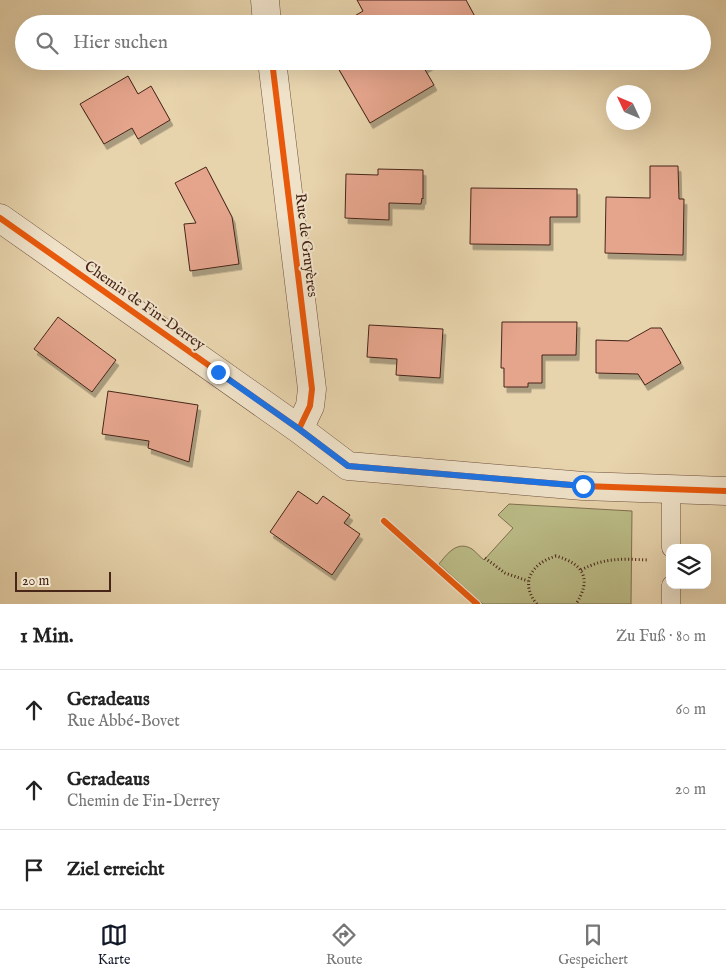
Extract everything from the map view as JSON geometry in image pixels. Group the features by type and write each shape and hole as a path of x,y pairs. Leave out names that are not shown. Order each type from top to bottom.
{"street":[{"path":"265,0 266,15"},
{"name":"Rue de Gruyères","path":"273,70 312,389 310,406 299,429"},
{"name":"Chemin de Fin-Derrey","path":"0,218 299,429 348,466 583,486 726,492"}],"lane":[{"path":"670,489 671,544"},
{"path":"671,589 671,604"}],"path":[{"path":"384,521 477,604"},
{"path":"537,604 532,597 528,581 534,569 541,562 556,556 575,564 581,570 585,579 584,587 576,604"},
{"path":"485,558 505,573 528,581"},
{"path":"581,570 596,562 612,559 652,560"}],"green space":[{"path":"509,504 632,511 631,604 483,604 439,564 453,549 462,546 472,549 484,560 513,528 498,515"}],"building":[{"path":"357,0 466,0 474,15 356,15 363,11"},
{"path":"339,70 425,70 434,85 370,123"},
{"path":"128,76 138,94 151,86 170,120 138,139 132,128 104,144 80,104"},
{"path":"650,166 678,166 679,199 684,199 683,255 605,253 606,197 650,198"},
{"path":"206,167 232,217 239,264 190,271 184,224 196,223 175,183"},
{"path":"378,169 423,170 423,199 421,204 389,203 389,220 345,218 346,174 378,175"},
{"path":"471,188 577,189 577,217 550,217 550,245 470,244"},
{"path":"58,317 116,360 92,392 34,349"},
{"path":"502,322 577,322 576,355 542,355 542,383 528,383 528,387 504,387 504,368 501,368"},
{"path":"369,325 443,329 440,378 396,375 397,359 367,357"},
{"path":"651,328 661,328 681,363 645,385 638,374 596,373 596,340 628,341"},
{"path":"108,391 198,405 189,462 148,448 149,441 102,434"},
{"path":"298,491 317,504 323,496 350,515 344,523 360,534 332,575 270,532"}],"cycle path":[{"path":"273,70 312,389 310,406 299,429"},
{"path":"0,218 299,429 348,466 583,486 726,491"},
{"path":"384,521 477,604"}],"route":[{"path":"218,372 348,466 583,486"}]}
